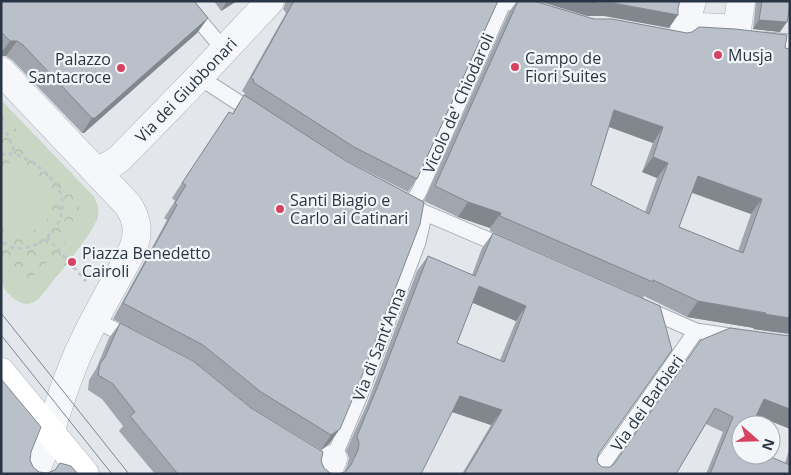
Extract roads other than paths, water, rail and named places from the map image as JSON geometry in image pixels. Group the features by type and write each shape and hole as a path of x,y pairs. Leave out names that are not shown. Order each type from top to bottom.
{"street":[{"name":"Via dei Giubbonari","path":"96,170 103,169 120,158 270,1"},
{"path":"687,20 737,29 741,1"},
{"path":"1,71 128,205 137,222 138,229 133,250 95,320 69,375 51,433 34,474"},
{"path":"1,372 85,474"}],"lane":[{"path":"184,1 225,50"},
{"path":"504,1 550,14"},
{"name":"Vicolo de' Chiodaroli","path":"417,208 419,192 504,1"},
{"path":"687,20 749,38 790,42"},
{"path":"199,77 267,121"},
{"path":"394,195 417,208 524,256"},
{"name":"Via di Sant'Anna","path":"323,463 358,400 418,242 423,220 417,208"},
{"path":"633,303 696,331 752,339"},
{"path":"95,320 140,343"},
{"name":"Via dei Barbieri","path":"596,474 696,331"}],"tram line":[{"path":"1,313 129,474"},
{"path":"1,335 112,474"}],"place":[{"name":"Musja","path":"718,55"},
{"name":"Campo de Fiori Suites","path":"515,67"},
{"name":"Palazzo Santacroce","path":"121,68"},
{"name":"Santi Biagio e Carlo ai Catinari","path":"280,209"},
{"name":"Piazza Benedetto Cairoli","path":"72,262"}]}
